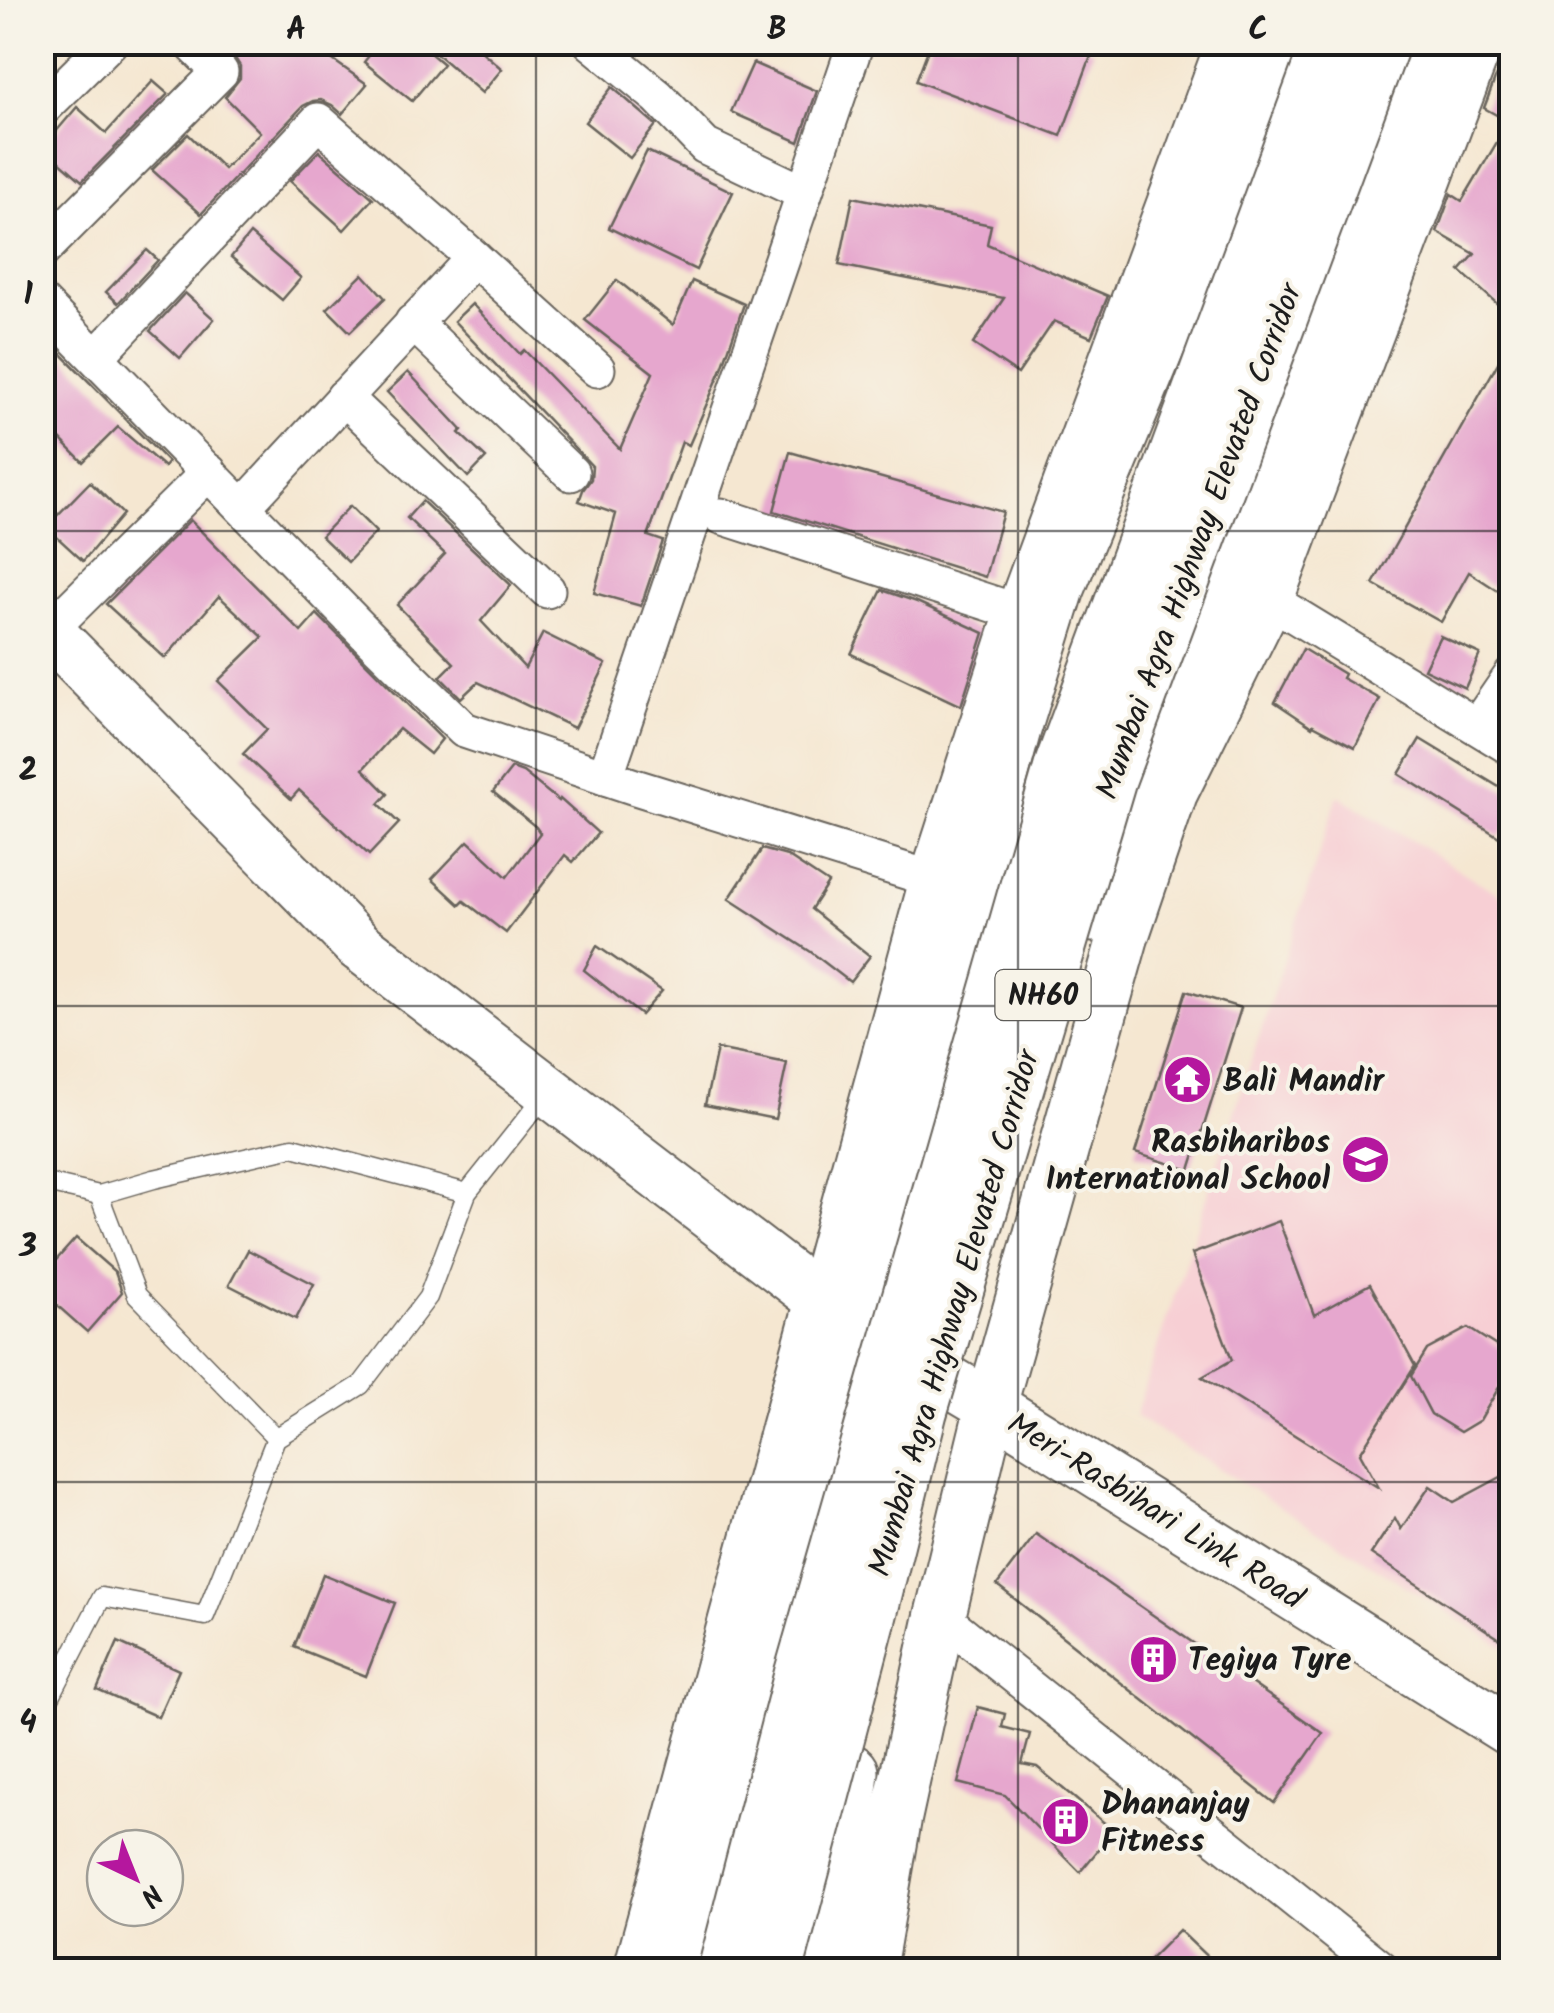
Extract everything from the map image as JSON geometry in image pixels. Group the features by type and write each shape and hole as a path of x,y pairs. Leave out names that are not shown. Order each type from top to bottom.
{"highway":[{"path":"675,1970 836,1310 1013,729 1057,588 1194,256 1273,42"},
{"name":"Mumbai Agra Highway Elevated Corridor","path":"726,1970 802,1675 1064,764 1330,42"},
{"name":"Mumbai Agra Highway Elevated Corridor","path":"774,1970 919,1412 1108,779 1382,42"},
{"path":"1092,914 1153,788 1436,42"},
{"path":"825,1970 851,1772"}],"street":[{"path":"42,109 110,42"},
{"path":"42,251 220,72 190,42"},
{"path":"591,42 658,97 706,146 804,193"},
{"path":"605,777 856,42"},
{"path":"639,1970 836,1310 935,880 1021,613 1232,42"},
{"path":"870,1970 896,1820 990,1406 1123,937 1172,793 1268,599 1478,42"},
{"path":"96,357 318,122 596,370"},
{"path":"243,507 474,258"},
{"path":"42,302 464,730 935,880"},
{"path":"414,322 571,473"},
{"path":"344,397 547,590"},
{"path":"45,628 209,472"},
{"path":"721,516 1021,613"},
{"path":"1268,599 1512,748"},
{"name":"Meri-Rasbihari Link Road","path":"45,628 358,945 836,1310 1512,1732"},
{"path":"1477,726 1512,676"},
{"path":"940,1616 1382,1970"}],"lane":[{"path":"42,1713 102,1597 204,1616 276,1438 361,1385 428,1296 467,1193 549,1090"},
{"path":"42,1182 99,1196 154,1179 293,1147 467,1193"},
{"path":"99,1196 137,1295 276,1438"}],"shaded area":[{"name":"Rasbiharibos International School","path":"1338,795 1511,902 1511,1652 1135,1416"}],"building":[{"path":"244,42 307,42 367,84 342,114 321,100 303,106 201,214 152,170 188,134 224,169 260,132 225,97 240,78 240,66 233,55"},
{"path":"380,42 417,42 443,64 412,101 364,62"},
{"path":"423,42 471,42 502,69 482,93"},
{"path":"931,42 1072,42 1093,51 1061,136 916,81"},
{"path":"1512,48 1512,317 1460,271 1475,254 1437,232 1451,194 1462,201 1509,122 1484,108"},
{"path":"753,63 817,91 799,142 731,112"},
{"path":"153,81 168,94 82,181 43,147 77,107 106,133"},
{"path":"612,87 656,125 630,158 585,122"},
{"path":"319,151 373,198 344,230 290,181"},
{"path":"647,151 733,192 696,270 609,228"},
{"path":"853,197 991,225 987,244 1108,296 1091,337 1054,321 1018,374 973,344 1004,298 839,265"},
{"path":"250,234 301,278 282,300 231,257"},
{"path":"147,250 158,260 118,303 106,292"},
{"path":"363,274 385,298 350,332 327,309"},
{"path":"617,280 673,325 692,281 744,304 689,445 682,442 648,536 663,541 641,606 594,593 616,514 579,501 591,479 592,466 454,321 472,304 520,354 524,350 620,449 653,373 585,320"},
{"path":"185,293 214,319 180,358 150,331"},
{"path":"42,334 168,462 164,467 118,427 83,462 42,421"},
{"path":"1512,338 1512,600 1469,572 1441,622 1373,584"},
{"path":"408,372 462,430 459,433 486,458 468,477 387,392"},
{"path":"790,452 1003,512 985,577 774,511"},
{"path":"90,482 123,514 83,561 46,527"},
{"path":"422,501 511,585 481,621 525,668 543,633 606,664 574,728 478,682 461,698 440,677 454,663 397,605 445,554 407,518"},
{"path":"350,506 376,532 348,562 321,536"},
{"path":"190,520 301,632 317,614 442,739 430,754 399,729 363,769 388,794 379,804 399,823 369,855 299,790 291,799 243,754 267,729 218,681 263,637 219,596 165,658 106,604"},
{"path":"882,590 984,633 961,706 851,654"},
{"path":"1440,636 1480,654 1465,688 1424,669"},
{"path":"1303,649 1344,674 1342,678 1380,699 1355,747 1312,727 1275,702"},
{"path":"1420,739 1512,795 1512,818 1499,837 1399,774"},
{"path":"512,768 560,799 598,833 573,862 565,855 506,933 464,901 460,905 432,879 468,841 507,877 540,833 493,792"},
{"path":"762,849 787,856 828,883 811,909 870,956 850,982 729,899"},
{"path":"597,946 662,991 641,1015 584,970"},
{"name":"Bali Mandir","path":"1186,991 1241,1008 1190,1170 1135,1153"},
{"path":"717,1049 787,1063 775,1119 705,1105"},
{"path":"1279,1221 1314,1315 1370,1284 1415,1366 1360,1453 1379,1488 1202,1377 1232,1360 1192,1254"},
{"path":"76,1238 115,1272 122,1292 87,1332 42,1292 42,1276"},
{"path":"248,1250 314,1284 296,1319 229,1285"},
{"path":"1468,1328 1512,1356 1512,1365 1480,1420 1460,1432 1431,1414 1411,1376 1427,1350"},
{"path":"1512,1471 1512,1647 1371,1554 1395,1518 1401,1529 1430,1486 1454,1502"},
{"name":"Tegiya Tyre","path":"1036,1534 1323,1733 1274,1803 997,1585"},
{"path":"323,1574 395,1603 366,1676 294,1647"},
{"path":"118,1642 179,1670 158,1717 97,1690"},
{"path":"978,1707 1005,1714 1002,1727 1030,1734 1022,1764 1037,1767 1114,1831 1080,1872 1005,1795 958,1783"},
{"path":"1179,1930 1221,1970 1139,1970"}],"place":[{"name":"Bali Mandir","path":"1188,1080"},
{"name":"Rasbiharibos International School","path":"1365,1159"},
{"name":"Tegiya Tyre","path":"1153,1659"},
{"name":"Dhananjay Fitness","path":"1066,1821"}]}
